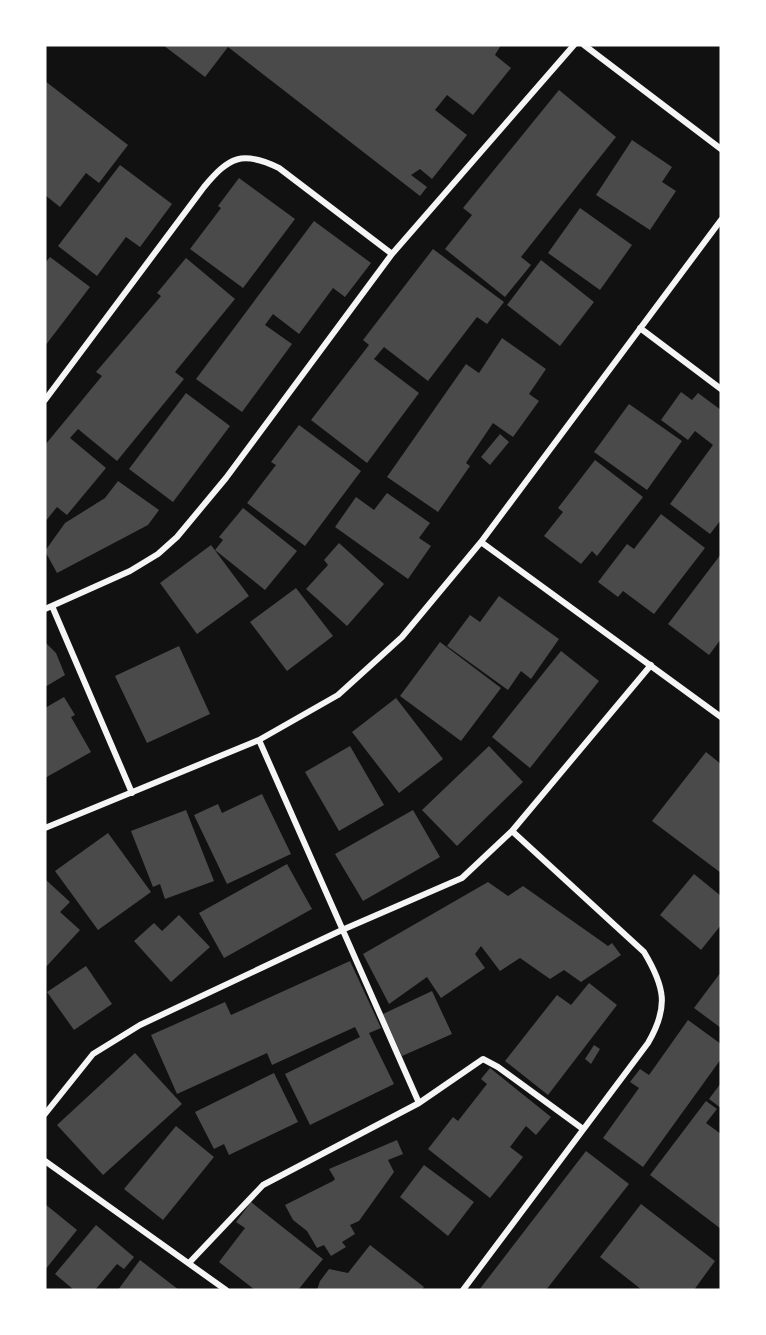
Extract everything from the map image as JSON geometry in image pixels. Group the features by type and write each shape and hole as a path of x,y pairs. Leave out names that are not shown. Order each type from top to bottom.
{"street":[{"path":"132,793 49,608 130,571 158,554 177,537 226,478 392,254 574,45"},
{"path":"584,45 721,149"},
{"path":"45,400 204,186 222,165 240,157 262,160 279,168 392,254"},
{"path":"45,828 259,740 338,695 402,637 482,542 721,220"},
{"path":"640,328 721,389"},
{"path":"482,542 721,717"},
{"path":"45,1114 93,1054 179,1005 462,878 512,831 651,665"},
{"path":"259,740 419,1103"},
{"path":"463,1290 648,1042 660,1022 663,1000 659,976 644,952 512,831"},
{"path":"189,1263 263,1185 419,1103 483,1059 498,1067 583,1129"},
{"path":"45,1161 226,1290"}],"building":[{"path":"163,45 501,45 495,55 511,68 473,115 447,95 435,110 467,135 432,179 420,169 411,175 427,187 420,196 228,47 205,77"},
{"path":"45,81 128,145 99,183 86,173 60,207 45,195"},
{"path":"559,90 616,137 521,257 531,265 505,297 445,249 472,215 463,208"},
{"path":"632,140 672,167 662,182 676,191 650,230 596,195"},
{"path":"120,165 172,204 140,247 126,237 97,276 58,246"},
{"path":"239,178 295,219 243,288 190,249 221,208 218,206"},
{"path":"580,208 632,245 600,290 548,253"},
{"path":"314,221 371,263 345,297 333,288 299,334 273,314 265,325 292,344 242,412 196,379"},
{"path":"433,249 504,302 487,324 477,317 428,381 384,347 374,359 419,393 367,463 311,420 369,345 363,340"},
{"path":"50,257 90,287 45,346 45,263"},
{"path":"186,258 235,299 175,372 184,379 117,461 78,429 70,438 106,468 67,515 57,507 45,522 45,445 102,376 96,372 161,296 157,293"},
{"path":"541,260 594,302 560,346 507,305"},
{"path":"502,338 546,369 529,394 539,401 513,437 493,423 466,463 470,466 438,512 387,477 466,364 479,373"},
{"path":"681,392 692,400 698,393 721,410 721,520 710,534 670,504 713,445 695,431 688,440 661,420"},
{"path":"186,393 230,426 173,502 129,469"},
{"path":"629,404 682,441 647,490 594,452"},
{"path":"299,425 361,471 305,546 247,503 276,465 271,462"},
{"path":"500,434 509,442 490,465 481,457"},
{"path":"595,460 643,497 597,556 592,551 581,564 544,536 563,512 558,508"},
{"path":"118,481 159,510 148,525 57,573 45,551 65,523 105,498"},
{"path":"387,493 430,523 419,538 431,546 408,579 335,527 356,497 374,510"},
{"path":"243,508 297,551 265,590 215,550 223,540 219,537"},
{"path":"661,514 705,548 654,614 623,591 618,597 598,582 627,544 634,549"},
{"path":"339,543 384,584 347,626 306,589 328,565 324,560"},
{"path":"211,545 249,596 197,634 160,583"},
{"path":"721,554 721,639 709,655 668,624"},
{"path":"296,588 333,636 287,671 250,622"},
{"path":"499,596 559,639 531,679 521,671 508,690 447,646 470,615 480,622"},
{"path":"45,642 56,653 65,675 45,687"},
{"path":"440,642 501,688 461,741 400,696"},
{"path":"179,646 210,714 147,743 115,676"},
{"path":"561,651 599,681 530,768 492,737"},
{"path":"64,697 75,715 71,717 91,752 45,778 45,708"},
{"path":"396,698 443,759 399,793 352,732"},
{"path":"350,746 384,805 339,831 305,772"},
{"path":"489,746 523,782 457,846 422,810"},
{"path":"706,752 721,764 721,873 652,821"},
{"path":"262,794 291,854 227,884 194,815 218,804 222,813"},
{"path":"186,810 214,881 165,899 160,884 153,887 131,831"},
{"path":"413,810 440,857 363,901 335,854"},
{"path":"108,833 151,892 98,930 55,871"},
{"path":"287,864 312,909 224,958 199,913"},
{"path":"694,874 721,896 721,925 701,950 660,915"},
{"path":"45,879 70,902 60,912 80,930 45,968"},
{"path":"488,882 508,896 523,886 608,946 612,943 621,955 581,982 564,970 550,979 520,958 500,971 481,946 475,954 485,968 441,998 427,977 389,1004 363,954"},
{"path":"179,915 210,947 171,982 134,941 154,923 162,931"},
{"path":"350,961 381,1028 369,1033 394,1084 310,1125 285,1074 360,1037 355,1027 272,1065 267,1053 177,1094 151,1035 225,1002 231,1015"},
{"path":"86,966 112,1004 74,1030 47,992"},
{"path":"721,972 721,1028 694,1008"},
{"path":"589,983 617,1005 548,1095 505,1061 557,995 571,1005"},
{"path":"432,991 452,1034 402,1056 383,1014"},
{"path":"688,1020 721,1044 721,1059 643,1167 603,1138 639,1088 630,1082 640,1069 649,1075"},
{"path":"594,1045 600,1049 591,1064 585,1059"},
{"path":"135,1053 182,1104 103,1175 57,1125"},
{"path":"490,1068 551,1117 536,1135 526,1126 510,1147 523,1157 490,1198 428,1149 453,1117 458,1121 487,1084 481,1079"},
{"path":"274,1073 298,1122 229,1155 224,1144 214,1149 195,1112"},
{"path":"721,1083 721,1108 709,1099"},
{"path":"706,1101 717,1109 706,1123 721,1134 721,1229 650,1175"},
{"path":"176,1126 214,1157 163,1220 124,1189"},
{"path":"397,1140 403,1154 388,1160 394,1172 359,1221 350,1225 355,1234 342,1242 346,1247 331,1256 324,1245 317,1248 307,1231 293,1220 285,1205 333,1181 335,1179 329,1169"},
{"path":"586,1151 629,1184 546,1290 479,1290"},
{"path":"424,1165 474,1202 448,1236 400,1197"},
{"path":"251,1202 323,1259 298,1290 255,1290 219,1262 245,1228 236,1222"},
{"path":"45,1204 77,1230 45,1270"},
{"path":"641,1204 715,1261 694,1290 642,1290 600,1257"},
{"path":"96,1225 134,1257 124,1269 117,1264 95,1290 74,1290 55,1274"},
{"path":"370,1245 424,1287 421,1290 317,1290 320,1281 329,1269 348,1273"},
{"path":"140,1260 179,1290 118,1290"}]}
